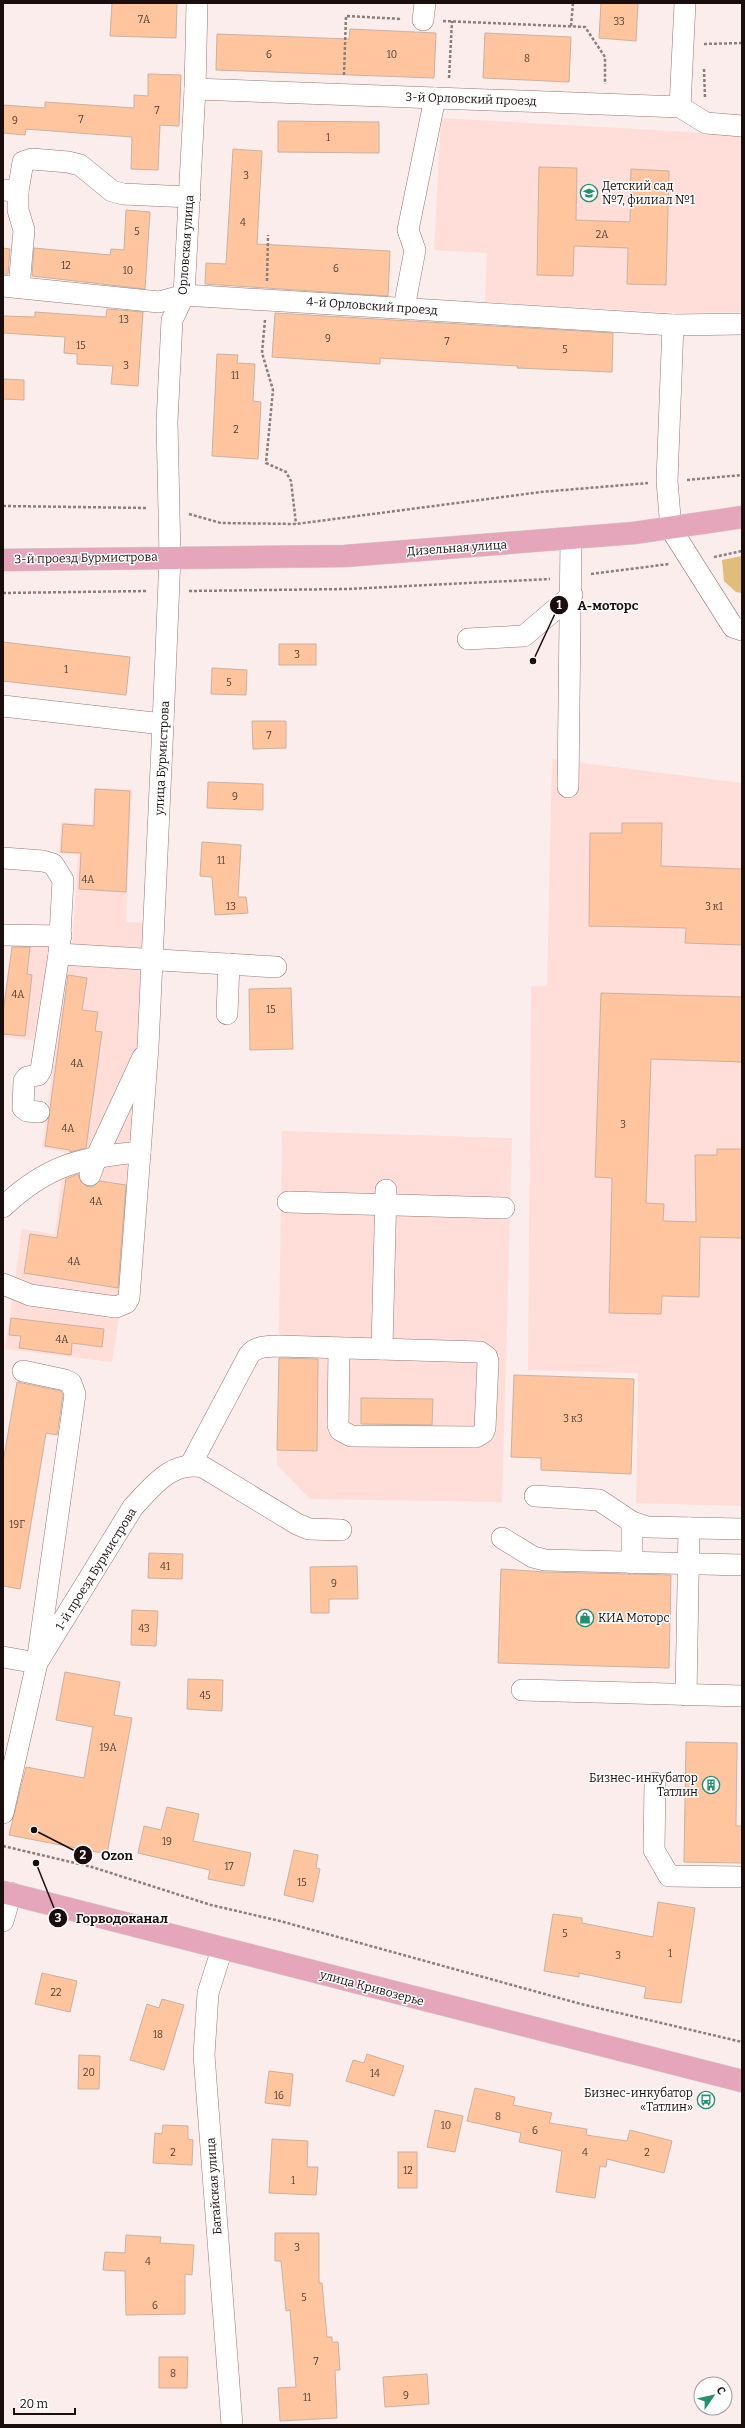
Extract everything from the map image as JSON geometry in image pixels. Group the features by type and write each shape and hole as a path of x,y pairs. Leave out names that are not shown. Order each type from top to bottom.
{"main road":[{"name":"Дизельная улица","path":"170,557 345,556 571,539 671,529 742,517"},
{"name":"3-й проезд Бурмистрова","path":"3,560 170,557"},
{"name":"улица Кривозерье","path":"7,1893 202,1941 222,1949 742,2081"}],"street":[{"name":"Орловская улица","path":"170,557 167,422 172,320 184,295 195,89 197,3"},
{"path":"680,107 685,3"},
{"name":"3-й Орловский проезд","path":"195,89 680,107 706,123 742,126"},
{"path":"404,308 415,250 408,230 441,98"},
{"path":"11,287 24,230 11,190 23,162 32,159 68,162 80,165 112,191 123,194 190,197"},
{"name":"4-й Орловский проезд","path":"11,287 159,302 184,295 673,325 742,324"},
{"path":"673,325 667,481 671,529 733,627 742,630"},
{"path":"568,787 572,585 571,539"},
{"name":"улица Бурмистрова","path":"3,1284 42,1297 116,1307 126,1303 130,1298 153,959 170,557"},
{"path":"468,639 524,636 572,585"},
{"path":"3,706 163,724"},
{"path":"3,858 43,861 53,864 59,871 63,880 60,945 41,1070 38,1075 27,1077 24,1081 23,1108 27,1111 39,1112"},
{"path":"3,935 153,959 276,967"},
{"path":"227,1014 229,964"},
{"path":"90,1175 96,1156 148,1047"},
{"path":"3,1207 41,1177 70,1164 96,1156 140,1152"},
{"path":"288,1202 386,1196 504,1208"},
{"path":"382,1349 386,1196"},
{"path":"340,1348 338,1425 344,1434 351,1436 476,1437 483,1433 486,1428 488,1362 484,1354 480,1352 279,1346 259,1347 253,1350 191,1464 203,1467 297,1524 309,1529 341,1530"},
{"path":"3,1657 37,1663 75,1394 71,1383 65,1380 23,1371"},
{"name":"1-й проезд Бурмистрова","path":"3,1813 37,1663 133,1507 169,1473 180,1467 191,1464"},
{"path":"535,1496 598,1500 632,1522 647,1527 742,1529"},
{"path":"632,1522 632,1563"},
{"path":"686,1695 689,1528"},
{"path":"502,1538 538,1559 632,1563 742,1565"},
{"path":"522,1690 742,1696"},
{"path":"655,1784 654,1850 669,1876 742,1878"},
{"path":"3,1921 7,1893"},
{"name":"Батайская улица","path":"222,1949 208,1993 204,2056 232,2425"}],"path":[{"path":"571,26 573,3"},
{"path":"343,94 346,16 424,11 452,21 585,27 605,57 605,104"},
{"path":"441,98 452,21"},
{"path":"704,51 704,43 742,43"},
{"path":"704,67 706,123"},
{"path":"268,235 267,300 262,353 272,390 266,463 286,472 291,481 296,524"},
{"path":"3,506 169,508 221,523 296,524 541,492 742,474"},
{"path":"3,593 347,589 545,579 572,585 742,551"},
{"path":"3,1846 92,1867 211,1905 280,1921 581,2004 742,2042"}],"shaded area":[{"name":"Детский сад №7, филиал №1","path":"441,118 742,135 742,312 674,313 485,302 487,253 434,250"},
{"path":"742,556 742,593 736,592 724,581 722,560"},
{"path":"552,759 742,783 742,1506 636,1503 638,1373 528,1370 531,986 547,986"},
{"path":"94,788 132,789 126,922 149,923 129,1249 112,1362 5,1349 22,1229 55,1234 65,1152 42,1148 56,1043 3,1037 3,1011 12,941 72,948 78,855 59,853 61,822 92,824"},
{"path":"282,1131 512,1138 502,1502 310,1499 277,1465"}],"building":[{"path":"112,3 177,3 176,38 110,36"},
{"path":"601,3 638,3 636,41 599,38"},
{"path":"350,29 436,33 434,78 216,70 217,34 349,39"},
{"path":"485,33 571,37 569,82 483,78"},
{"path":"148,74 181,75 179,126 160,125 158,170 131,169 132,137 26,129 25,135 3,133 3,105 45,108 45,102 134,108 134,95 148,96"},
{"path":"278,121 379,122 379,153 278,152"},
{"path":"233,149 262,151 257,244 390,251 388,296 205,284 206,263 226,264"},
{"path":"539,167 577,168 576,220 630,222 631,169 669,171 666,285 627,284 628,248 574,246 573,276 537,275"},
{"path":"126,210 150,212 145,289 32,276 34,248 110,255 111,249 124,250"},
{"path":"3,248 10,249 8,274 3,274"},
{"path":"107,309 143,312 138,386 111,384 113,366 77,364 77,354 64,353 65,337 3,333 3,316 35,317 35,312 106,317"},
{"path":"275,313 613,333 612,372 517,368 518,366 380,358 380,364 272,357"},
{"path":"217,354 238,355 237,363 255,364 253,401 261,402 258,459 212,456"},
{"path":"3,379 24,380 24,400 3,399"},
{"path":"3,642 130,657 126,695 3,681"},
{"path":"279,644 316,644 316,665 279,665"},
{"path":"212,668 247,670 246,695 211,694"},
{"path":"252,721 286,721 286,748 253,749"},
{"path":"208,782 263,784 263,810 207,808"},
{"path":"95,789 130,791 126,892 79,889 81,853 61,852 63,824 94,826"},
{"path":"622,823 662,823 661,866 742,869 742,945 685,943 686,928 589,926 590,833 622,833"},
{"path":"202,842 241,845 238,897 246,897 248,913 215,915 212,877 200,876"},
{"path":"12,947 30,947 27,974 32,975 25,1036 3,1034 3,1013"},
{"path":"68,975 87,978 82,1010 98,1012 95,1031 102,1032 86,1148 70,1152 70,1150 45,1146"},
{"path":"291,988 293,1049 250,1050 249,989"},
{"path":"601,993 742,997 742,1062 651,1059 646,1203 664,1204 663,1221 696,1222 695,1155 717,1155 717,1149 742,1149 742,1238 700,1237 699,1297 662,1296 661,1314 609,1313 612,1178 595,1177"},
{"path":"78,1174 81,1182 86,1186 92,1187 100,1181 126,1185 118,1288 24,1273 30,1234 57,1238 66,1179"},
{"path":"11,1318 104,1329 102,1347 72,1343 71,1355 19,1348 21,1336 9,1335"},
{"path":"279,1358 318,1359 317,1451 277,1450"},
{"path":"514,1375 634,1379 631,1474 541,1470 541,1458 511,1457"},
{"path":"17,1382 61,1391 63,1395 57,1435 46,1433 20,1589 3,1586 3,1462"},
{"path":"361,1398 433,1399 432,1425 361,1424"},
{"path":"149,1553 183,1554 182,1579 148,1578"},
{"path":"357,1566 358,1599 329,1599 329,1613 311,1613 310,1567"},
{"name":"КИА Моторс","path":"501,1569 545,1572 671,1575 669,1668 498,1663"},
{"path":"132,1610 158,1611 156,1646 131,1645"},
{"path":"65,1672 120,1682 114,1715 132,1718 107,1854 9,1835 26,1767 84,1778 93,1727 56,1720"},
{"path":"188,1679 223,1680 222,1711 187,1709"},
{"name":"Бизнес-инкубатор Татлин","path":"686,1742 737,1743 736,1826 742,1826 742,1863 684,1862"},
{"path":"167,1807 199,1814 193,1841 251,1853 244,1886 208,1879 210,1870 138,1853 144,1826 161,1830"},
{"path":"294,1850 318,1855 316,1868 320,1869 313,1902 284,1895"},
{"path":"658,1902 695,1908 681,2003 644,1998 646,1987 579,1973 579,1977 544,1971 553,1914 582,1918 582,1923 653,1937"},
{"path":"42,1973 77,1981 70,2012 35,2004"},
{"path":"162,1999 184,2005 164,2070 130,2060 147,2004 159,2008"},
{"path":"367,2054 404,2066 394,2096 346,2081 353,2060 364,2063"},
{"path":"79,2055 100,2056 99,2089 78,2089"},
{"path":"269,2071 293,2074 290,2106 265,2103"},
{"path":"475,2088 515,2097 513,2105 552,2113 549,2123 587,2129 586,2135 627,2141 630,2130 672,2141 664,2173 607,2159 606,2167 600,2166 595,2198 556,2192 562,2151 519,2142 521,2133 467,2121"},
{"path":"435,2110 463,2116 455,2152 427,2147"},
{"path":"163,2125 188,2126 188,2139 193,2140 192,2165 153,2163 155,2133 162,2134"},
{"path":"272,2139 308,2141 307,2167 318,2167 316,2195 269,2193"},
{"path":"398,2152 417,2152 417,2188 398,2188"},
{"path":"275,2233 319,2233 319,2283 322,2283 327,2337 332,2337 332,2342 338,2342 340,2370 335,2370 337,2418 280,2421 278,2388 296,2387 290,2310 286,2311 281,2261 275,2261"},
{"path":"126,2235 161,2237 160,2243 194,2245 192,2275 185,2274 185,2314 126,2315 125,2271 103,2270 105,2252 125,2253"},
{"path":"159,2357 188,2357 187,2388 159,2388"},
{"path":"427,2374 429,2404 385,2407 383,2377"}],"place":[{"name":"Детский сад №7, филиал №1","path":"589,193"},
{"name":"А-моторс","path":"533,661"},
{"name":"КИА Моторс","path":"585,1618"},
{"name":"Бизнес-инкубатор Татлин","path":"711,1785"},
{"name":"Ozon","path":"34,1830"},
{"name":"Горводоканал","path":"36,1863"},
{"name":"Бизнес-инкубатор «Татлин»","path":"706,2100"}]}
